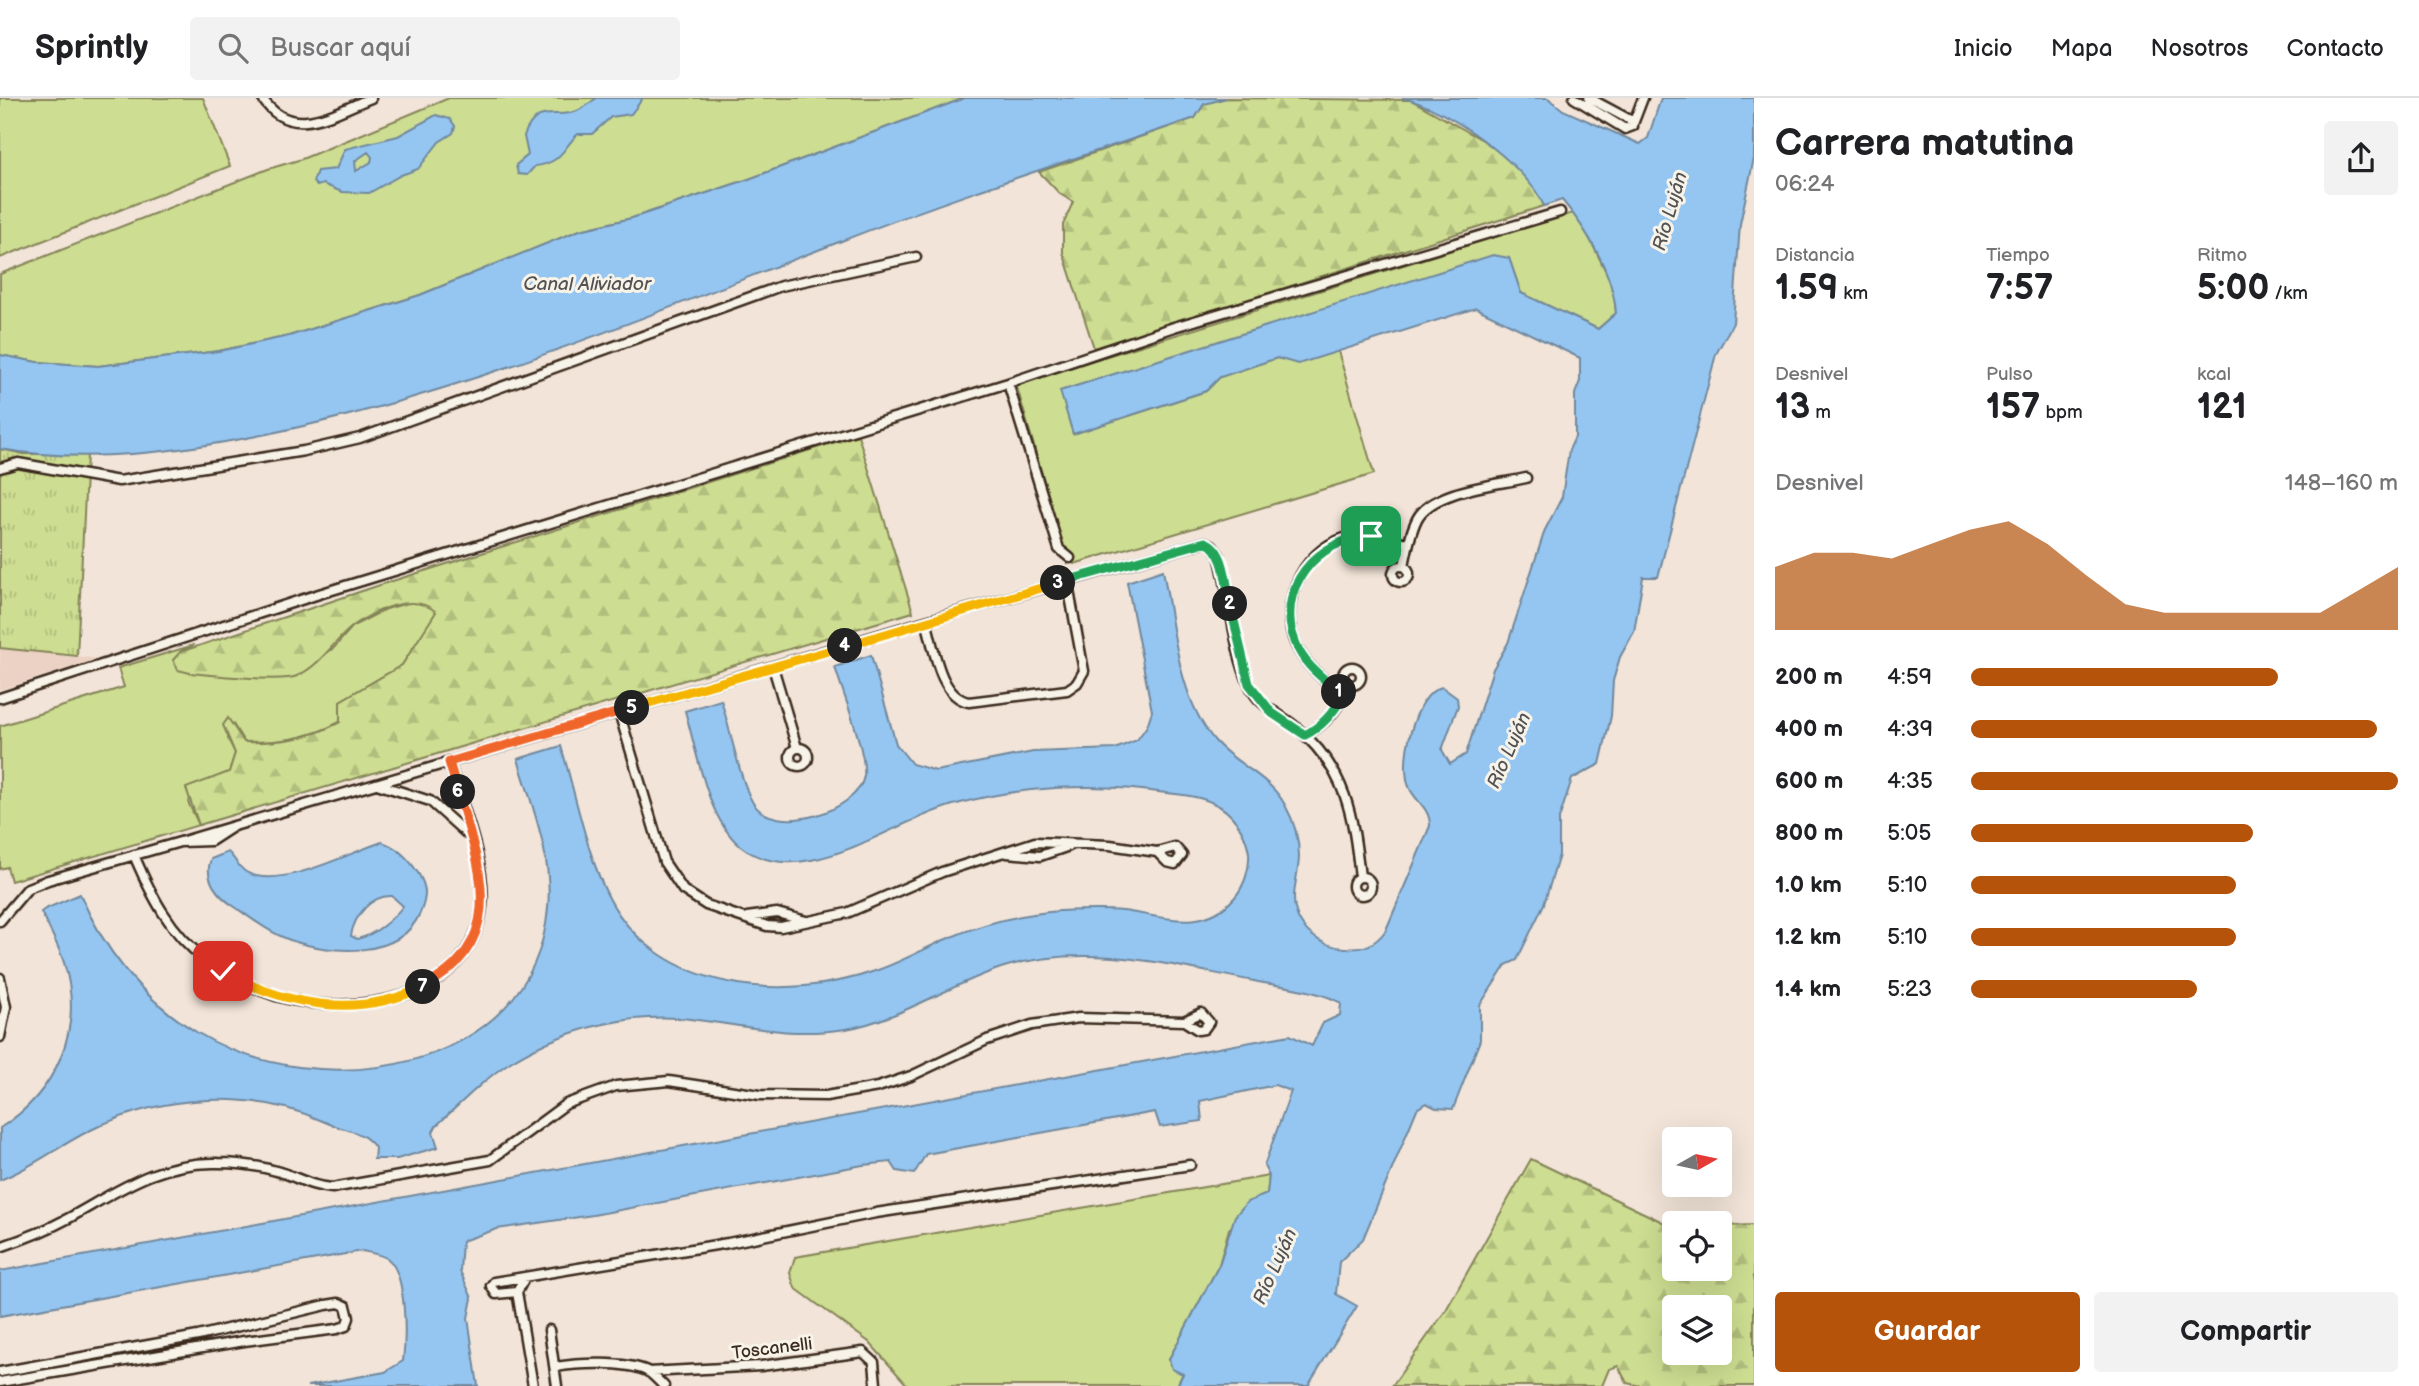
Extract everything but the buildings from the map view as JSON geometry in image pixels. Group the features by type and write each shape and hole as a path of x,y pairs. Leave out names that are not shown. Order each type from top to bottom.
{"street":[{"path":"262,98 281,117 299,124 371,98"},
{"path":"1574,98 1625,129 1630,129 1633,124 1643,98"},
{"path":"1589,98 1633,124"},
{"path":"0,698 319,594 1009,383 1174,327 1560,212"},
{"path":"0,468 18,463 119,481 337,443 455,405 781,286 916,257"},
{"path":"1009,383 1059,550 1070,558"},
{"path":"1404,566 1417,520 1435,501 1526,478"},
{"path":"1344,696 1309,666 1295,644 1289,603 1295,584 1323,550 1338,542 1353,537 1371,536 1409,543"},
{"path":"0,922 28,888 180,842 211,841 233,826 1195,543 1212,545 1222,568 1249,684 1272,713 1305,735 1327,760 1344,792 1356,829 1360,877"},
{"path":"926,621 947,688 960,700 969,702 1067,690 1077,683 1084,671 1067,580"},
{"path":"773,667 797,748"},
{"path":"1305,735 1318,728 1344,696 1346,684"},
{"path":"619,712 669,872 683,890 706,905 773,927 847,913 942,872 1035,842 1110,845 1157,852"},
{"path":"134,855 166,919 192,947 223,971 273,995 313,1003 352,1005 416,990 448,971 467,949 480,920 483,894 479,865 449,762"},
{"path":"377,784 430,801 470,837"},
{"path":"1007,853 1040,856 1072,845"},
{"path":"747,917 777,913 806,921"},
{"path":"0,978 6,1007 0,1037"},
{"path":"0,1247 48,1229 121,1186 168,1168 199,1163 235,1164 271,1170 317,1187 332,1188 490,1160 566,1104 623,1085 669,1081 760,1096 827,1096 869,1089 911,1076 987,1040 1032,1025 1079,1018 1184,1020"},
{"path":"517,1292 496,1294 491,1286 494,1282 728,1243 876,1213 1190,1165"},
{"path":"524,1279 517,1292 533,1386"},
{"path":"0,1372 186,1338 339,1303 346,1306 349,1318 346,1326 337,1329 188,1350 0,1382"},
{"path":"550,1330 557,1386"},
{"path":"186,1338 188,1350"},
{"name":"Toscanelli","path":"555,1367 573,1364 612,1365 648,1372 761,1366 863,1352 874,1362 876,1384"},
{"path":"21,1368 22,1378"},
{"path":"648,1372 664,1386"}],"shaded area":[{"path":"0,648 77,656 98,659 0,690"}],"green space":[{"path":"0,98 203,98 230,166 0,258"},
{"path":"449,98 965,98 749,179 632,218 580,230 420,295 289,336 219,351 98,366 37,362 0,355 0,274 268,169 302,159"},
{"path":"1226,98 1411,100 1486,142 1514,164 1537,190 1544,206 1094,348 1063,252 1063,225 1073,202 1060,194 1039,172 1195,118 1204,104"},
{"path":"1573,213 1583,225 1613,286 1616,313 1598,329 1521,293 1509,258 1061,391 1073,434 1206,391 1220,377 1277,358 1298,363 1338,351 1374,474 1074,564 1063,546 1016,384"},
{"path":"858,435 913,612 199,825 186,788 229,772 235,753 223,725 228,718 244,742 293,739 340,722 340,701 402,665 436,612 417,603 383,609 353,626 320,660 297,676 289,678 245,678 190,673 178,670 173,660 180,652 386,583"},
{"path":"0,449 24,454 87,454 77,656 0,648"},
{"path":"415,601 428,604 437,612 402,665 340,701 340,722 305,736 257,742 244,742 233,724 228,739 235,753 229,772 200,784 188,802 199,825 11,881 7,867 0,869 0,726 124,687 118,668 194,645 180,652 178,670 262,676 333,649 353,626 386,609"},
{"path":"1531,1159 1662,1222 1662,1281 1732,1281 1732,1226 1754,1225 1754,1386 1641,1386 1627,1383 1618,1366 1609,1369 1602,1386 1392,1386 1446,1310"},
{"path":"1269,1176 1267,1194 1229,1229 1219,1265 1169,1359 1170,1365 1183,1373 1177,1386 908,1386 869,1342 795,1288 790,1273 795,1257"}],"water":[{"path":"597,98 643,98 631,114 611,117 592,134 578,134 556,159 535,166 527,175 518,174 516,165 528,155 524,136 534,119 547,114 577,111"},
{"name":"Canal Aliviador","path":"965,98 1226,98 1204,104 1195,118 927,209 626,325 482,376 410,398 262,435 165,451 66,456 0,449 0,355 37,362 98,366 219,351 289,336 420,295 580,230 632,218 749,179"},
{"name":"Río Luján","path":"1402,98 1548,98 1563,110 1640,144 1648,138 1661,98 1754,98 1754,158 1740,224 1733,323 1716,354 1658,577 1643,577 1634,632 1620,657 1613,681 1611,716 1600,764 1572,779 1559,819 1559,855 1544,904 1517,960 1506,965 1480,1005 1480,1040 1453,1109 1436,1108 1426,1103 1417,1109 1363,1239 1339,1262 1336,1294 1357,1306 1308,1386 1177,1386 1183,1374 1172,1369 1169,1359 1219,1265 1235,1216 1247,1202 1267,1194 1269,1176 1264,1166 1291,1091 1275,1085 1200,1101 1202,1121 1160,1127 1155,1112 926,1154 914,1174 897,1171 891,1162 863,1165 593,1215 497,1229 462,1241 460,1271 472,1298 468,1318 478,1386 307,1386 385,1372 403,1361 405,1323 399,1278 388,1259 362,1251 0,1316 0,1271 1290,1035 1312,1046 1323,1023 1340,1015 1341,1003 1310,991 1160,963 1098,956 1067,956 1004,967 887,1017 846,1029 792,1032 680,1018 655,1018 581,1030 534,1049 502,1068 436,1126 433,1132 438,1147 397,1159 374,1159 375,1148 366,1138 297,1111 238,1100 208,1100 149,1108 120,1117 81,1135 0,1180 0,1128 36,1097 50,1078 67,1037 71,1014 65,966 41,912 80,894 101,936 143,990 160,1006 198,1033 247,1055 301,1067 357,1069 412,1060 462,1040 504,1008 534,964 548,908 549,889 540,832 518,759 561,746 594,863 609,898 631,930 659,954 692,971 728,982 766,987 805,986 842,980 887,967 972,929 1045,912 1115,910 1182,920 1210,916 1223,908 1242,887 1249,865 1249,853 1241,830 1226,811 1208,801 1184,795 1086,787 1032,790 953,805 828,856 787,862 756,856 735,841 714,809 685,711 721,700 740,769 753,803 764,813 778,818 814,816 847,800 858,789 864,776 862,753 835,667 871,655 896,744 912,764 936,771 1033,752 1115,749 1137,740 1147,726 1152,711 1127,582 1163,570 1179,660 1192,703 1202,723 1224,750 1270,786 1291,817 1299,849 1294,898 1298,918 1309,933 1335,946 1358,948 1378,939 1386,930 1430,826 1426,810 1410,789 1407,778 1407,748 1416,716 1432,692 1442,687 1457,698 1458,706 1442,750 1450,764 1466,754 1493,669 1508,643 1545,530 1562,497 1569,450 1575,437 1575,394 1580,381 1580,358 1476,308 1298,364 1277,358 1220,377 1206,391 1073,434 1060,391 1493,255 1509,258 1521,293 1598,329 1616,313 1610,283 1598,253 1562,200 1544,206 1521,173 1483,140 1440,113"},
{"path":"436,115 450,119 455,126 453,133 439,142 418,169 369,193 342,192 323,184 317,186 313,182 317,171 336,169 345,149 398,136","holes":["368,152 372,157 371,162 356,171 355,161"]},
{"path":"382,842 403,854 411,863 421,878 425,897 420,913 410,928 397,939 381,946 343,950 324,948 275,934 223,898 209,873 211,859 228,852 246,872 260,877 276,877 314,868","holes":["392,896 403,906 377,930 357,939 351,936 360,914 377,899"]}],"route":[{"path":"223,971 273,995 291,1000 345,1006 404,995 438,979 448,971 467,949 474,936 480,920 483,894 479,865 449,762 1195,543 1205,542 1212,545 1219,555 1245,674 1255,696 1272,713 1282,717 1305,735 1318,728 1344,696 1309,666 1295,644 1289,603 1295,584 1323,550 1353,537 1371,536"}]}
